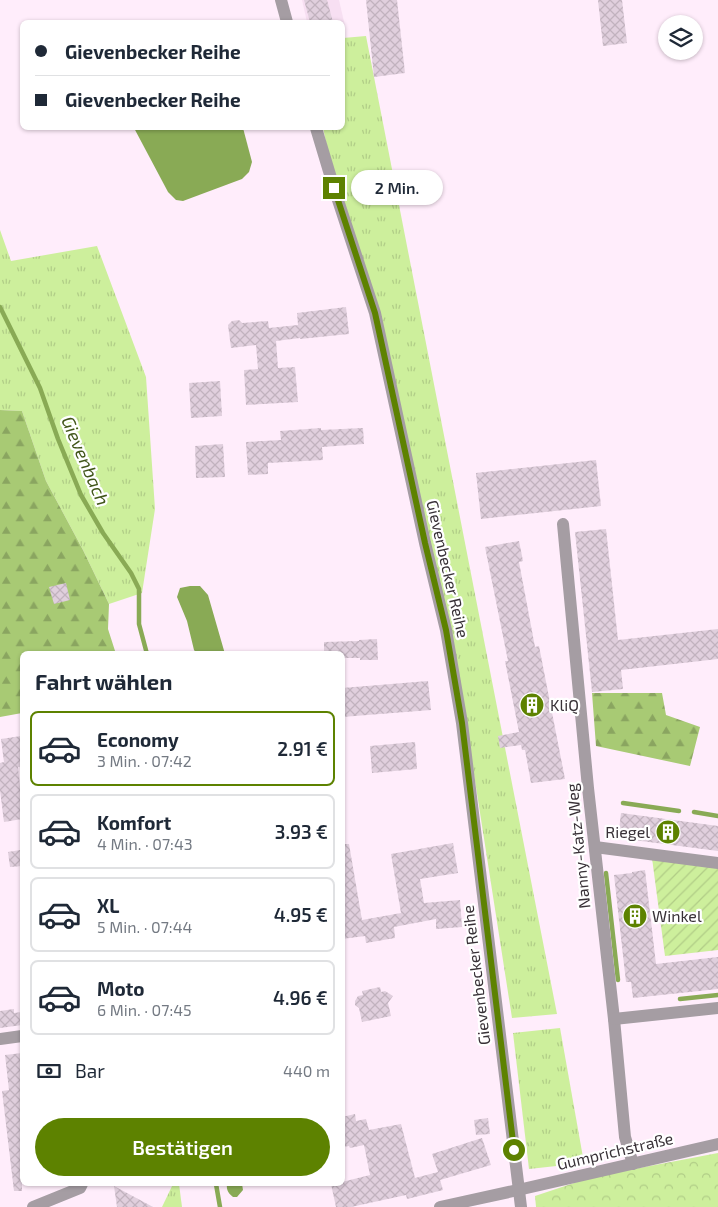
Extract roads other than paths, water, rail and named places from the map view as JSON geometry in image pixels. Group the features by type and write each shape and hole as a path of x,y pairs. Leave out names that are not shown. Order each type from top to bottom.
{"street":[{"path":"281,0 286,20"},
{"name":"Gievenbecker Reihe","path":"317,130 375,313 446,630 462,723 521,1207"},
{"name":"Nanny-Katz-Weg","path":"563,524 625,1137 633,1164"},
{"path":"595,846 718,863"},
{"path":"614,1019 718,1008"},
{"path":"0,1039 20,1036"},
{"name":"Gumprichstraße","path":"440,1207 718,1144"},
{"path":"33,1207 81,1186"}],"waterway":[{"name":"Gievenbach","path":"0,307 40,388 81,495 103,533 131,573 139,589 139,624 146,651"},
{"path":"623,803 679,811"},
{"path":"694,812 718,816"},
{"path":"606,873 618,980"},
{"path":"680,999 718,995"},
{"name":"Gievenbach","path":"216,1186 220,1207"}],"place":[{"name":"KliQ","path":"532,705"},
{"name":"Riegel","path":"668,832"},
{"name":"Winkel","path":"635,916"}]}
